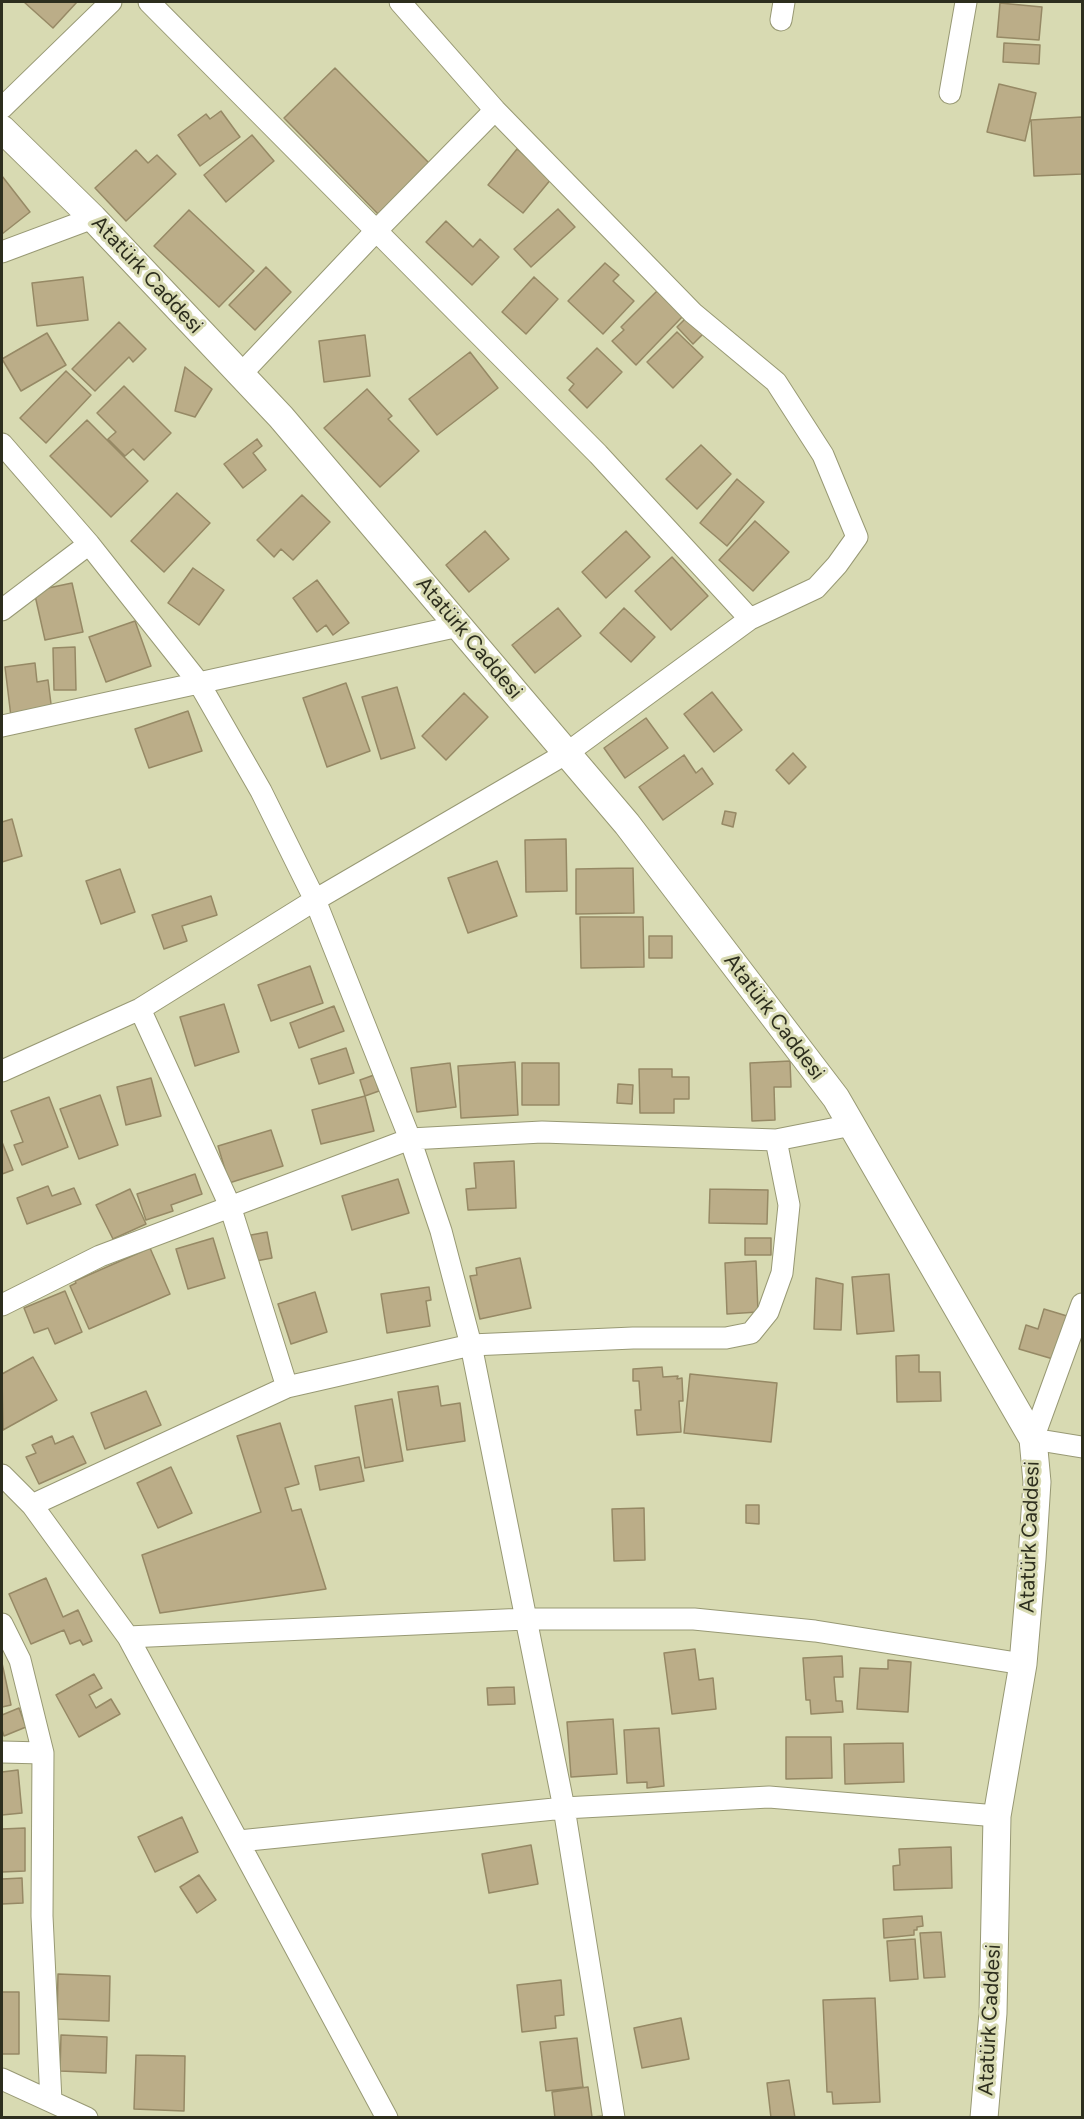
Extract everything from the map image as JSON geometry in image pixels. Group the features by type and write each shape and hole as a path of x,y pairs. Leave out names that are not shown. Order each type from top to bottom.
{"street":[{"path":"2,108 111,2"},
{"path":"149,2 598,454 750,620"},
{"path":"2,1069 140,1009 315,900 567,753 750,620 816,588 837,565 856,537 822,455 776,382 693,313 495,110 400,2"},
{"path":"950,93 966,2"},
{"path":"241,375 375,232 495,110"},
{"name":"Atatürk Caddesi","path":"2,129 93,218 281,417 627,824 836,1098 1032,1439 1037,1482 1023,1664 998,1816 993,2013 982,2117"},
{"path":"2,252 93,218"},
{"path":"2,444 89,544 199,683 261,791 315,900 410,1139 441,1231 471,1345 564,1808 614,2118"},
{"path":"2,610 89,544"},
{"path":"2,726 459,626"},
{"path":"140,1009 230,1206 287,1387"},
{"path":"2,1305 100,1256 410,1139 542,1132 776,1140 852,1125"},
{"path":"32,1506 287,1387 471,1345 633,1338 726,1338 751,1333 768,1312 782,1273 789,1205 776,1140"},
{"path":"1083,1304 1032,1439 1083,1447"},
{"path":"2,1475 32,1506 128,1637 387,2118"},
{"path":"128,1637 526,1619 694,1619 815,1632 1023,1664"},
{"path":"2,1624 20,1660 43,1753 42,1916 51,2101"},
{"path":"2,1752 43,1753"},
{"path":"239,1841 564,1808 769,1797 998,1816"},
{"path":"2,2079 80,2116"}],"building":[{"path":"24,2 77,2 53,28"},
{"path":"1000,3 1042,7 1039,40 997,37"},
{"path":"1004,43 1040,45 1039,64 1003,62"},
{"path":"335,68 432,166 380,216 284,118"},
{"path":"999,84 1036,93 1025,141 987,132"},
{"path":"221,111 240,137 200,166 178,135 206,114 210,119"},
{"path":"1082,117 1082,174 1034,176 1031,120"},
{"path":"252,135 274,161 226,202 204,175"},
{"path":"517,149 552,178 523,213 488,185"},
{"path":"136,150 148,163 157,155 176,174 126,221 95,188"},
{"path":"2,176 30,212 2,234"},
{"path":"558,209 575,227 531,267 514,249"},
{"path":"189,210 254,271 219,307 154,246"},
{"path":"446,221 473,247 480,239 499,257 472,285 426,242"},
{"path":"605,263 619,275 613,281 634,301 603,334 568,301"},
{"path":"266,267 291,292 255,330 229,305"},
{"path":"83,277 88,320 37,326 32,283"},
{"path":"534,277 558,299 526,334 502,312"},
{"path":"657,291 683,316 636,365 612,341 624,330 621,327"},
{"path":"686,318 703,334 693,344 677,327"},
{"path":"119,322 146,349 133,362 129,357 95,391 72,369"},
{"path":"677,332 703,357 673,388 647,362"},
{"path":"47,333 66,365 21,391 2,359"},
{"path":"365,335 370,376 324,382 319,341"},
{"path":"597,348 622,372 587,408 569,390 574,384 567,378"},
{"path":"470,352 498,388 437,435 409,399"},
{"path":"185,367 212,389 195,417 175,411"},
{"path":"66,371 91,395 46,443 20,418"},
{"path":"124,386 171,433 144,460 133,449 125,456 108,439 116,432 97,413"},
{"path":"367,389 392,416 388,419 419,451 380,487 324,428"},
{"path":"87,420 148,481 111,517 50,456"},
{"path":"257,439 262,446 253,453 266,470 243,488 224,464"},
{"path":"701,445 731,474 697,509 666,479"},
{"path":"737,479 764,502 727,546 700,523"},
{"path":"177,493 210,523 164,572 131,541"},
{"path":"302,495 330,522 293,560 281,549 274,557 257,540"},
{"path":"755,521 789,552 753,591 719,560"},
{"path":"485,531 509,559 469,592 446,565"},
{"path":"626,531 650,557 606,598 582,572"},
{"path":"672,557 708,596 671,630 635,591"},
{"path":"193,568 224,590 199,625 168,603"},
{"path":"317,580 349,623 333,635 326,625 317,632 293,598"},
{"path":"72,583 83,632 45,640 34,591"},
{"path":"558,608 581,636 535,673 512,645"},
{"path":"624,608 655,637 631,662 600,633"},
{"path":"135,621 151,666 106,682 89,637"},
{"path":"75,647 76,690 54,690 53,648"},
{"path":"35,663 37,682 48,680 52,712 11,717 5,667"},
{"path":"346,683 370,751 327,767 303,698"},
{"path":"397,687 415,748 381,759 362,697"},
{"path":"712,692 742,730 714,752 684,714"},
{"path":"464,693 488,717 446,760 422,736"},
{"path":"188,711 202,751 149,768 135,729"},
{"path":"646,718 668,748 625,778 604,748"},
{"path":"793,753 806,767 789,784 776,770"},
{"path":"684,755 696,773 702,768 713,784 663,820 639,787"},
{"path":"725,811 736,813 733,827 722,824"},
{"path":"12,819 22,856 2,862 2,822"},
{"path":"566,839 567,891 526,892 525,840"},
{"path":"497,861 517,916 468,933 448,878"},
{"path":"633,868 634,913 576,914 576,869"},
{"path":"120,869 135,912 101,924 86,881"},
{"path":"211,896 217,915 182,926 187,941 164,949 152,915"},
{"path":"580,917 643,917 644,967 581,968"},
{"path":"649,936 672,936 672,958 649,958"},
{"path":"310,966 323,1003 271,1021 258,985"},
{"path":"224,1004 239,1052 195,1066 180,1017"},
{"path":"334,1006 344,1031 299,1048 290,1023"},
{"path":"346,1048 354,1073 319,1084 311,1059"},
{"path":"790,1061 791,1087 774,1087 775,1120 752,1121 750,1063"},
{"path":"515,1062 518,1115 461,1118 458,1066"},
{"path":"450,1063 456,1107 417,1112 411,1068"},
{"path":"522,1063 559,1063 559,1105 522,1105"},
{"path":"639,1069 672,1069 672,1077 689,1077 689,1099 674,1099 674,1113 640,1113"},
{"path":"374,1075 379,1091 365,1096 360,1080"},
{"path":"151,1078 161,1116 126,1125 117,1087"},
{"path":"618,1084 633,1085 632,1104 617,1103"},
{"path":"100,1095 118,1145 79,1159 60,1109"},
{"path":"365,1096 374,1131 321,1144 312,1110"},
{"path":"49,1097 68,1147 22,1165 14,1145 23,1142 11,1111"},
{"path":"271,1130 283,1166 229,1183 218,1146"},
{"path":"2,1142 13,1170 2,1174"},
{"path":"514,1161 516,1208 468,1210 466,1189 476,1188 474,1163"},
{"path":"195,1174 202,1194 171,1205 173,1211 146,1220 137,1194"},
{"path":"398,1179 409,1213 352,1230 342,1196"},
{"path":"48,1186 52,1196 74,1188 81,1204 27,1224 17,1198"},
{"path":"130,1189 146,1224 113,1239 96,1205"},
{"path":"710,1189 768,1190 767,1224 709,1223"},
{"path":"267,1232 272,1258 256,1261 251,1235"},
{"path":"213,1238 225,1278 188,1289 176,1249"},
{"path":"745,1238 771,1238 771,1255 745,1255"},
{"path":"150,1248 170,1294 89,1329 70,1286 76,1283 75,1281"},
{"path":"520,1258 531,1308 480,1319 470,1276 477,1275 476,1268"},
{"path":"756,1261 758,1312 727,1314 725,1263"},
{"path":"889,1274 894,1331 857,1334 852,1277"},
{"path":"816,1278 843,1284 841,1330 814,1329"},
{"path":"429,1287 431,1300 426,1301 430,1326 387,1333 381,1294"},
{"path":"65,1291 82,1332 55,1344 48,1328 34,1333 24,1308"},
{"path":"315,1292 327,1332 291,1344 278,1304"},
{"path":"1044,1309 1067,1316 1053,1359 1019,1349 1026,1325 1038,1329"},
{"path":"919,1355 919,1372 940,1372 941,1401 897,1402 896,1356"},
{"path":"33,1357 57,1400 3,1430 2,1374"},
{"path":"662,1367 663,1377 682,1378 683,1401 679,1401 681,1432 637,1435 635,1410 641,1410 639,1381 633,1381 633,1369"},
{"path":"690,1374 777,1383 771,1442 684,1433"},
{"path":"438,1386 441,1406 460,1403 465,1441 407,1450 398,1392"},
{"path":"146,1391 161,1425 105,1449 91,1413"},
{"path":"392,1399 403,1461 365,1468 355,1406"},
{"path":"280,1423 299,1484 285,1488 292,1511 301,1509 326,1589 160,1613 142,1555 261,1512 237,1436"},
{"path":"52,1436 55,1444 73,1436 86,1463 39,1484 26,1457 36,1453 32,1445"},
{"path":"359,1457 364,1481 320,1490 315,1466"},
{"path":"171,1467 192,1513 158,1528 137,1483"},
{"path":"746,1505 759,1505 759,1524 746,1523"},
{"path":"644,1508 645,1560 614,1561 612,1509"},
{"path":"46,1578 63,1617 78,1610 92,1641 83,1645 80,1640 70,1644 64,1630 31,1644 9,1594"},
{"path":"695,1649 699,1680 713,1678 716,1709 672,1714 664,1653"},
{"path":"842,1656 843,1677 834,1677 836,1701 842,1701 843,1712 811,1714 810,1700 806,1700 803,1658"},
{"path":"888,1660 911,1662 908,1712 857,1709 860,1668 888,1669"},
{"path":"2,1663 11,1705 2,1707"},
{"path":"94,1674 102,1688 89,1695 96,1708 111,1699 120,1714 79,1737 56,1695"},
{"path":"514,1687 515,1704 488,1705 487,1688"},
{"path":"19,1708 26,1727 4,1736 2,1715"},
{"path":"613,1719 617,1774 571,1777 567,1722"},
{"path":"659,1728 664,1786 647,1788 647,1782 627,1783 624,1730"},
{"path":"786,1737 831,1737 832,1778 786,1779"},
{"path":"903,1743 904,1782 845,1784 844,1744"},
{"path":"18,1770 22,1813 2,1815 2,1772"},
{"path":"182,1817 198,1852 155,1872 138,1837"},
{"path":"25,1828 25,1871 2,1872 2,1829"},
{"path":"531,1845 538,1884 489,1893 482,1854"},
{"path":"951,1847 952,1888 894,1890 893,1866 900,1865 899,1849"},
{"path":"199,1875 216,1900 197,1913 180,1887"},
{"path":"22,1878 23,1903 2,1904 2,1879"},
{"path":"922,1916 923,1926 914,1930 914,1935 884,1938 883,1919"},
{"path":"941,1932 945,1977 924,1978 920,1933"},
{"path":"915,1939 918,1979 890,1981 887,1941"},
{"path":"58,1974 110,1976 109,2021 57,2019"},
{"path":"561,1980 564,2015 555,2016 556,2028 522,2032 517,1985"},
{"path":"2,1992 19,1992 19,2054 2,2054"},
{"path":"875,1998 880,2102 833,2104 832,2092 827,2092 823,2000"},
{"path":"681,2018 689,2059 642,2068 634,2028"},
{"path":"61,2035 107,2037 106,2073 60,2071"},
{"path":"577,2038 583,2087 546,2091 540,2042"},
{"path":"136,2055 185,2056 184,2111 134,2109"},
{"path":"789,2080 795,2118 771,2118 767,2083"},
{"path":"588,2087 592,2117 606,2116 606,2118 555,2118 552,2092"}]}
